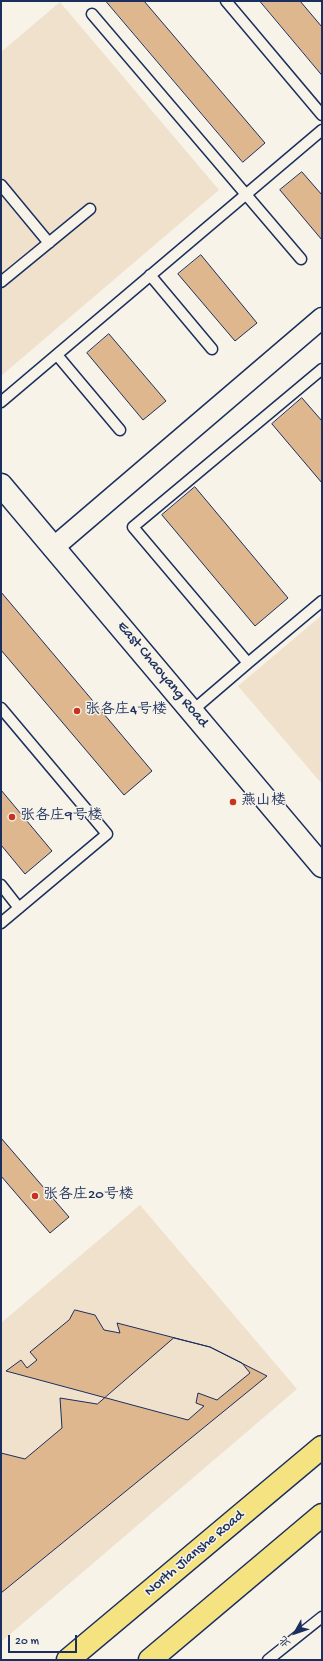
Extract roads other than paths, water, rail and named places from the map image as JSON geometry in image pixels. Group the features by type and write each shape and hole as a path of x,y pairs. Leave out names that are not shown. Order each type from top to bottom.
{"main road":[{"name":"East Chaoyang Road","path":"1,485 322,866"},
{"name":"North Jianshe Road","path":"68,1660 322,1447"},
{"path":"150,1660 322,1515"}],"street":[{"path":"53,548 322,318"}],"lane":[{"path":"226,1 322,114"},
{"path":"92,14 301,259"},
{"path":"1,402 322,130"},
{"path":"1,185 49,243"},
{"path":"1,282 90,209"},
{"path":"150,276 212,349"},
{"path":"57,355 120,430"},
{"path":"248,663 133,527 322,369"},
{"path":"192,710 322,601"},
{"path":"1,708 107,834 1,923"},
{"path":"1,885 20,908"},
{"path":"268,1660 322,1617"}],"place":[{"name":"张各庄4号楼","path":"77,711"},
{"name":"燕山楼","path":"233,802"},
{"name":"张各庄9号楼","path":"12,817"},
{"name":"张各庄20号楼","path":"35,1196"}]}
